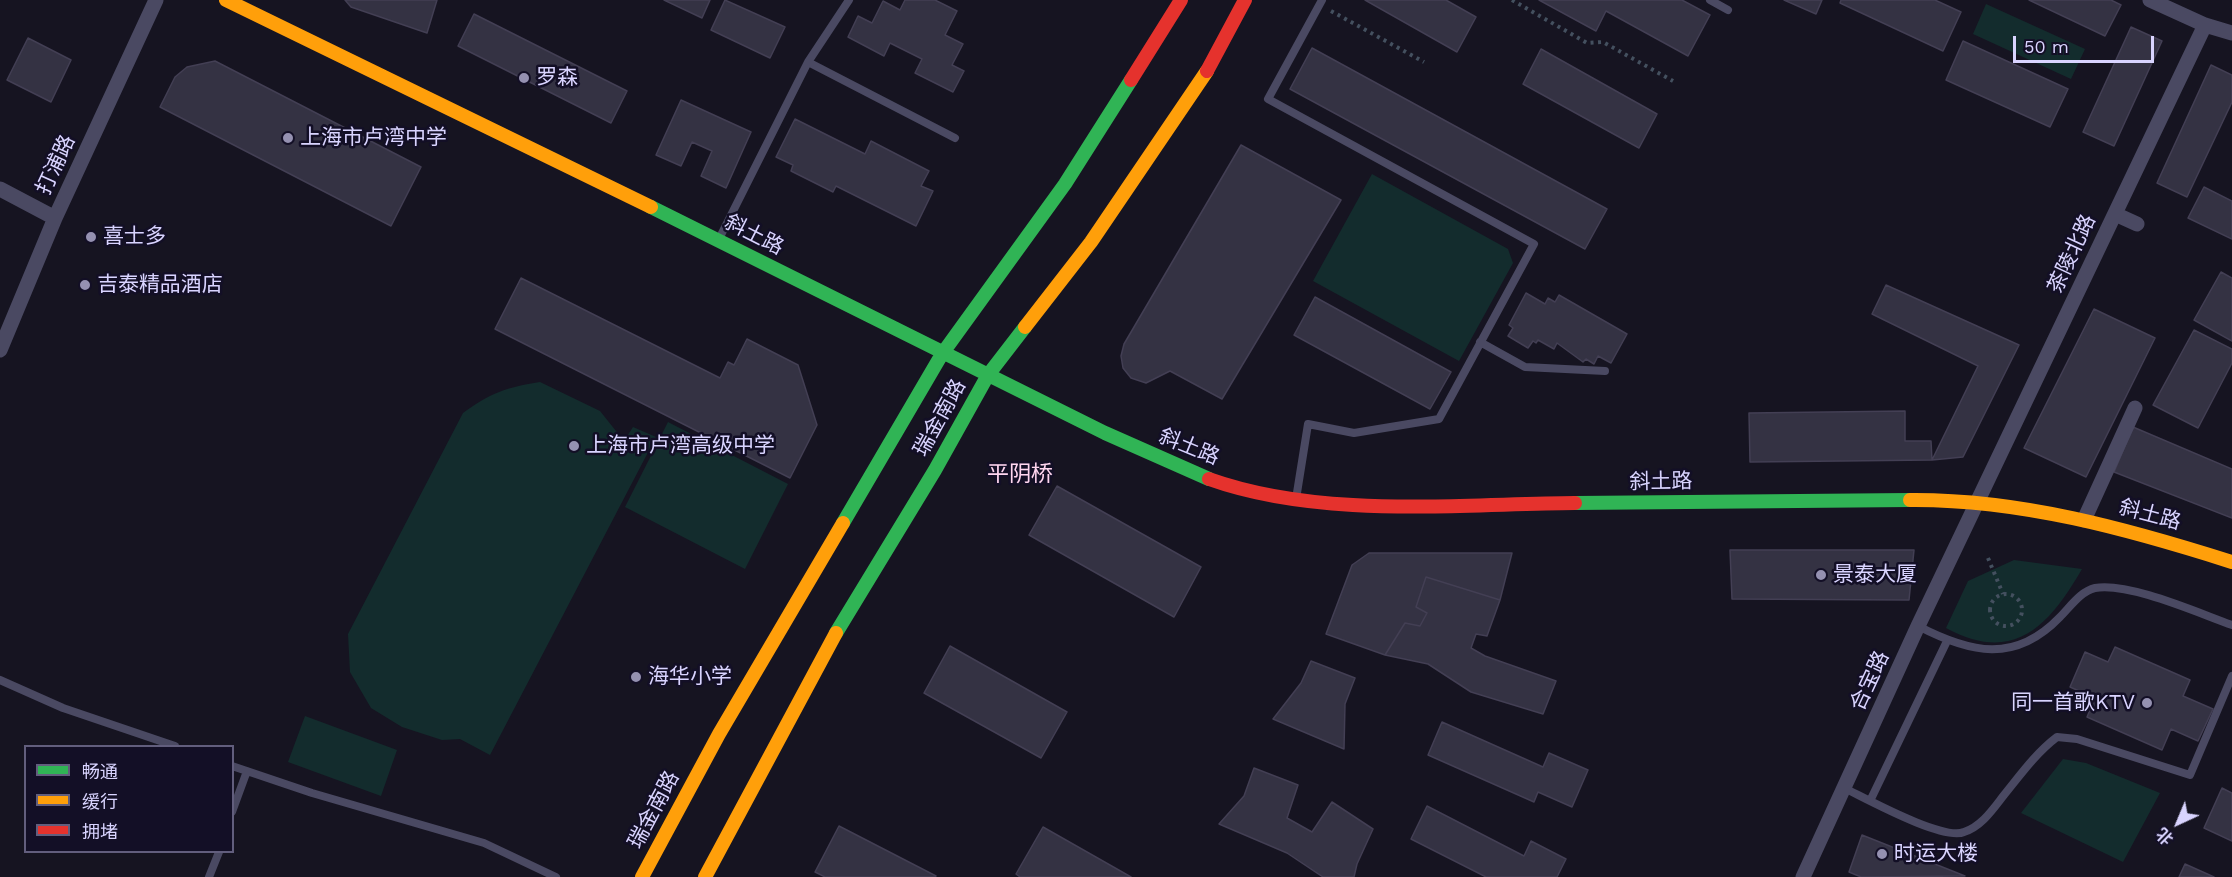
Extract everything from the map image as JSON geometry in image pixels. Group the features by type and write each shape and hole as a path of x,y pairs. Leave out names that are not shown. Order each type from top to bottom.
{"main road":[{"name":"斜土路","path":"226,0 718,240 942,354 1182,469 1238,489 1295,501 1374,506 1930,500 1977,502 2084,520 2170,541 2232,561"},
{"name":"瑞金南路","path":"642,877 718,734 942,354 1065,184 1181,0"},
{"name":"瑞金南路","path":"705,877 837,631 935,470 988,375 1090,242 1202,80 1245,0"}],"street":[{"name":"打浦路","path":"0,350 55,218 156,0"},
{"path":"2150,0 2205,25 2232,33"},
{"name":"茶陵北路","path":"1977,502 2205,25"},
{"path":"0,189 55,218"},
{"path":"2115,214 2137,224"},
{"path":"2084,520 2135,408"},
{"name":"合宝路","path":"1803,877 1977,502"}],"lane":[{"path":"718,240 808,62 849,0"},
{"path":"1710,0 1728,10"},
{"path":"1295,501 1308,424 1354,433 1439,419 1534,244 1268,99 1321,2"},
{"path":"808,62 955,138"},
{"path":"1480,342 1525,367 1605,371"},
{"path":"1918,626 1947,641 1973,648 1995,650 2017,646 2037,637 2055,623 2083,594 2103,587 2123,589 2156,598 2232,625"},
{"path":"1870,801 1947,641"},
{"path":"1844,788 1942,833 1961,834 1974,828 1988,816 2041,749 2057,737 2076,739 2190,775 2232,676"},
{"path":"0,680 63,708 169,745"},
{"path":"234,767 484,843 556,877"},
{"path":"234,807 247,771"},
{"path":"209,877 219,853"}],"path":[{"path":"1512,0 1587,42 1604,42 1672,81"},
{"path":"1321,2 1424,62"},
{"path":"1989,558 2003,594"},
{"path":"2003,594 2018,599 2022,608 2017,623 2007,627 1992,620 1990,609 1994,599 2003,594"}],"green space":[{"path":"1986,4 2085,49 2071,79 1973,34"},
{"path":"1372,174 1508,249 1513,263 1459,361 1313,281"},
{"path":"540,382 600,411 624,441 633,427 656,437 490,755 460,739 442,740 402,727 371,708 350,672 348,634 463,413 499,392"},
{"path":"668,422 788,484 745,569 625,507"},
{"path":"2014,560 2082,569 2056,607 2027,634 2010,641 1991,642 1970,638 1946,628 1968,581"},
{"path":"305,716 397,750 381,796 288,762"},
{"path":"2063,759 2086,763 2160,793 2123,862 2021,813"}],"building":[{"path":"345,0 437,0 427,33 351,7"},
{"path":"664,0 710,0 702,18"},
{"path":"725,0 785,27 770,58 711,30"},
{"path":"905,0 935,0 957,11 945,35 963,44 952,65 964,71 953,92 915,73 922,59 890,43 884,56 848,37 858,16 872,23 883,1 900,10"},
{"path":"1365,0 1446,0 1476,17 1457,52"},
{"path":"1539,0 1682,0 1710,15 1688,56 1606,11 1596,31"},
{"path":"1784,0 1822,0 1816,14"},
{"path":"1841,0 1935,0 1961,12 1943,51 1840,3"},
{"path":"2029,0 2111,0 2121,5 2105,36"},
{"path":"474,14 627,91 611,123 458,46"},
{"path":"2131,27 2162,41 2114,146 2083,132"},
{"path":"28,38 71,60 51,102 7,80"},
{"path":"1963,41 2068,89 2050,127 1946,80"},
{"path":"1312,48 1607,209 1585,249 1290,89"},
{"path":"1541,49 1657,114 1639,148 1523,84"},
{"path":"215,61 421,167 391,226 160,107 175,77 187,67"},
{"path":"2211,65 2232,75 2232,102 2187,197 2157,183"},
{"path":"681,100 751,132 726,188 701,176 712,151 692,142 681,166 656,155"},
{"path":"795,119 865,154 871,141 929,171 921,186 933,191 916,226 836,186 833,192 791,171 793,165 776,157"},
{"path":"1241,145 1341,200 1222,399 1170,371 1146,383 1131,378 1123,368 1121,356 1124,344"},
{"path":"2204,187 2232,201 2232,239 2188,218"},
{"path":"2221,272 2232,278 2232,341 2194,320"},
{"path":"521,278 720,378 728,362 734,365 747,339 798,365 817,425 790,478 495,329"},
{"path":"1886,285 2019,345 1963,457 1932,460 1978,366 1872,314"},
{"path":"1526,293 1545,304 1548,298 1555,302 1559,295 1627,334 1611,363 1598,356 1594,364 1586,359 1583,362 1557,343 1554,349 1538,340 1536,343 1533,341 1528,348 1508,336 1513,328 1509,325"},
{"path":"1315,297 1451,372 1430,409 1294,335"},
{"path":"2094,309 2155,338 2086,477 2024,448"},
{"path":"2194,330 2232,349 2232,363 2198,428 2153,405"},
{"path":"1905,411 1905,441 1931,441 1932,460 1750,462 1749,413"},
{"path":"2133,427 2232,469 2232,518 2114,472"},
{"path":"1057,486 1201,567 1174,617 1029,535"},
{"name":"景泰大厦","path":"1730,550 1914,550 1909,600 1732,599"},
{"path":"1369,553 1512,553 1500,600 1426,577 1416,607 1427,613 1420,626 1405,623 1385,655 1326,634 1352,565"},
{"path":"1426,577 1500,600 1487,636 1476,634 1471,648 1485,656 1556,681 1543,714 1471,692 1428,664 1385,655 1405,623 1420,626 1427,613 1416,607"},
{"path":"950,646 1067,712 1041,758 924,693"},
{"name":"同一首歌KTV","path":"2115,647 2190,680 2183,696 2213,709 2198,741 2171,729 2162,750 2087,717 2095,698 2070,687 2085,652 2108,662"},
{"path":"1311,661 1355,678 1345,704 1344,749 1273,719 1301,683"},
{"path":"1442,722 1543,767 1549,753 1588,770 1572,807 1538,792 1534,802 1428,755"},
{"path":"1254,768 1298,785 1287,818 1312,832 1332,802 1373,829 1357,864 1354,877 1323,877 1287,853 1219,824 1244,796"},
{"path":"2222,788 2232,793 2232,841 2204,828"},
{"path":"1427,806 1524,856 1531,841 1566,859 1557,877 1486,877 1411,839"},
{"path":"839,826 936,876 825,877 815,872"},
{"path":"1043,827 1131,877 1020,877 1016,874"},
{"name":"时运大楼","path":"1862,835 1965,876 1861,877 1849,872"},
{"path":"2185,864 2214,877 2179,877"}],"traffic: fast":[{"path":"843,523 942,354 1065,184 1131,80"},
{"path":"651,207 1105,433 1209,479"},
{"path":"836,633 935,470 988,375 1025,327"},
{"path":"1575,503 1910,500"}],"traffic: slow":[{"path":"226,0 651,207"},
{"path":"1025,327 1091,242 1207,71"},
{"path":"1910,500 1951,501 2033,510 2153,538 2232,562"},
{"path":"642,877 719,734 843,523"},
{"path":"705,877 836,633"}],"traffic: jam":[{"path":"1131,80 1181,0"},
{"path":"1207,71 1245,0"},
{"path":"1209,479 1252,492 1297,500 1343,504 1437,506 1575,503"}],"place":[{"name":"罗森","path":"524,78"},
{"name":"上海市卢湾中学","path":"288,138"},
{"name":"喜士多","path":"91,237"},
{"name":"吉泰精品酒店","path":"85,285"},
{"name":"上海市卢湾高级中学","path":"574,446"},
{"name":"景泰大厦","path":"1821,575"},
{"name":"海华小学","path":"636,677"},
{"name":"同一首歌KTV","path":"2147,703"},
{"name":"时运大楼","path":"1882,854"}],"district":[{"name":"平阴桥","path":"1020,475"}]}
